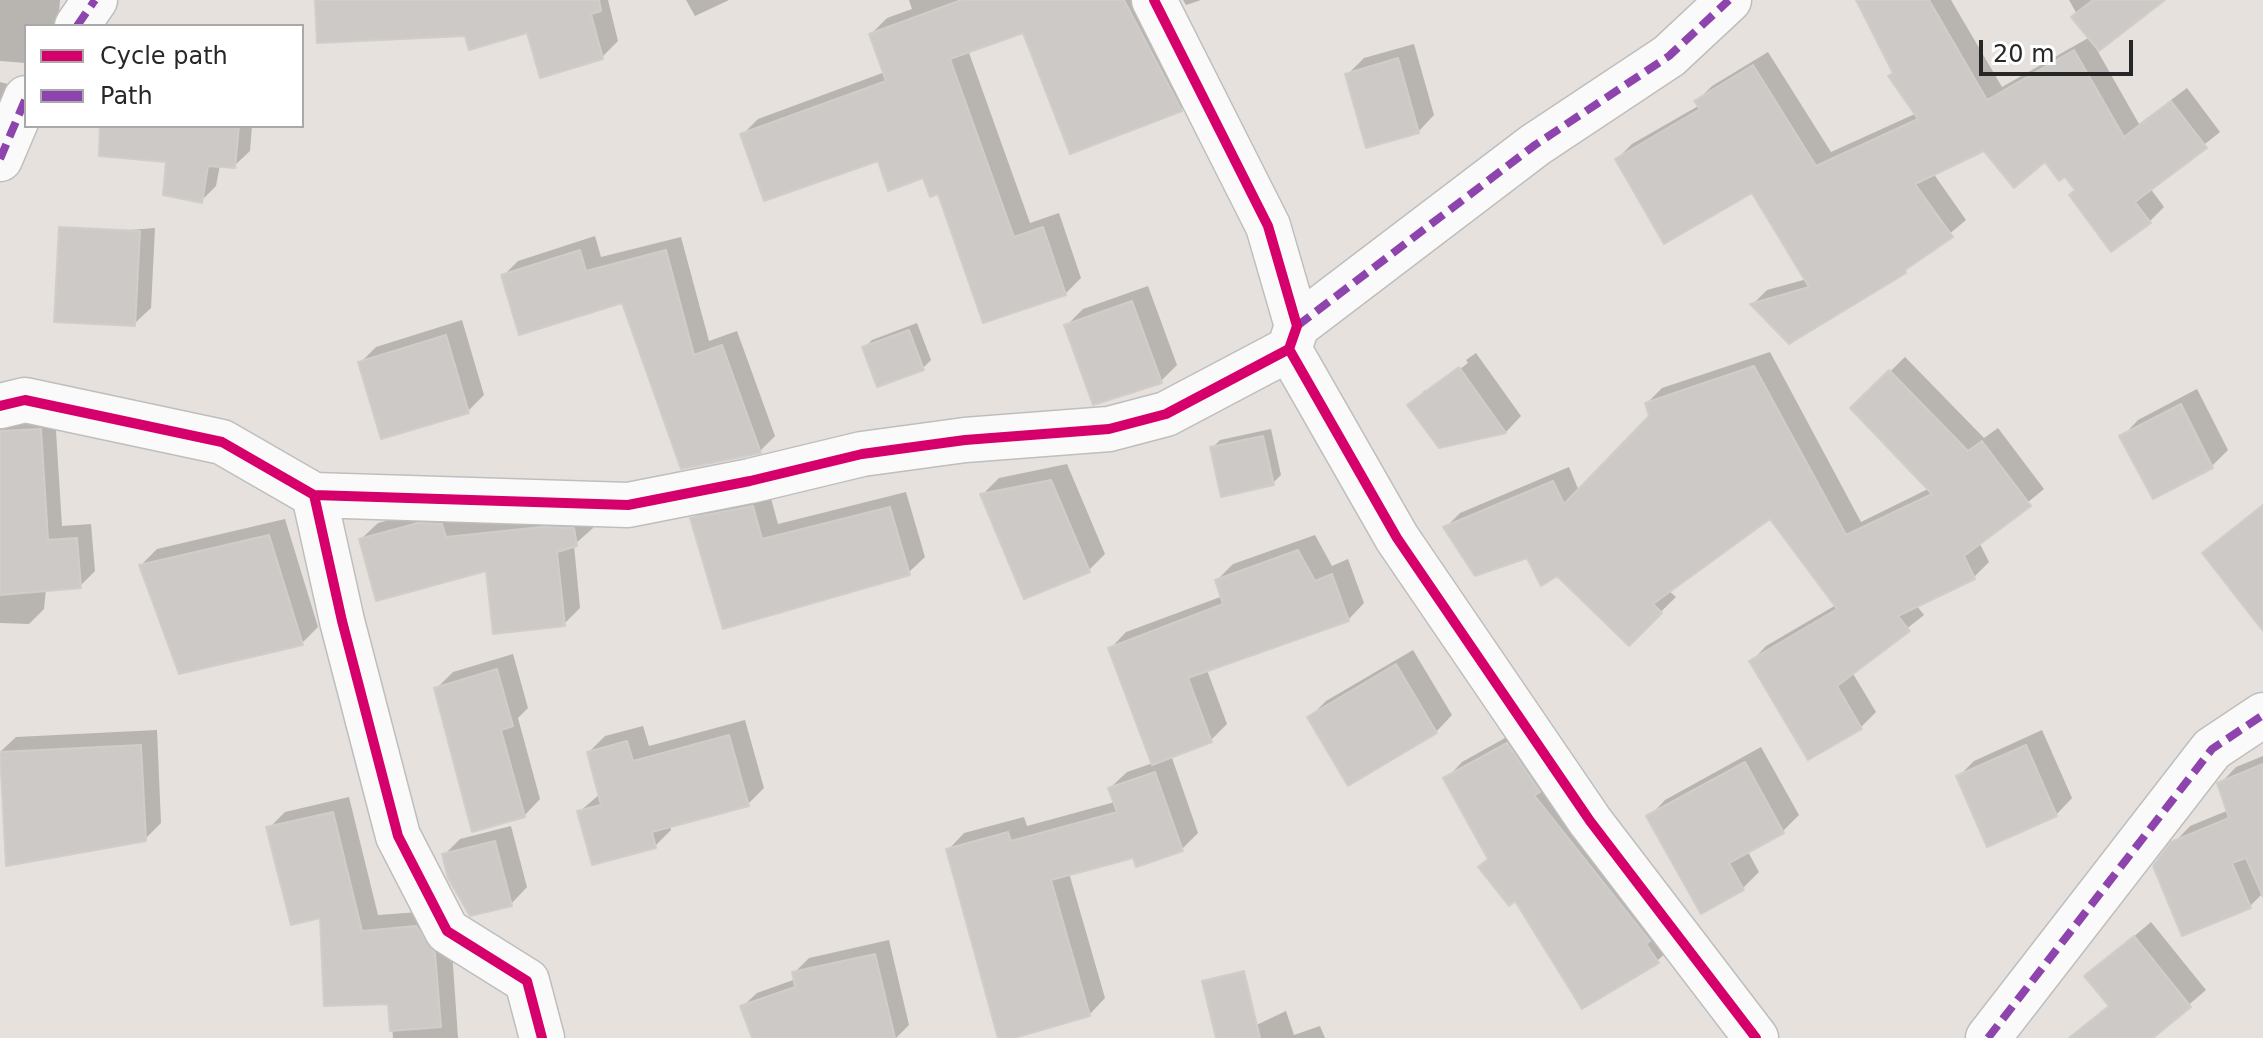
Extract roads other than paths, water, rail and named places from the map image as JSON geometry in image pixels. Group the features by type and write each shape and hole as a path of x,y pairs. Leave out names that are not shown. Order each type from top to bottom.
{"street":[{"path":"78,24 95,0"},
{"path":"1154,0 1268,226 1293,338 1397,538 1590,821 1756,1038"},
{"path":"0,406 25,400 222,442 314,495 628,505 750,481 862,454 965,440 1109,429 1166,414 1293,338 1535,145 1669,56 1729,0"},
{"path":"0,159 24,103"},
{"path":"314,495 342,621 398,836 447,931 527,981 542,1038"},
{"path":"1988,1038 2212,749 2263,715"}]}
